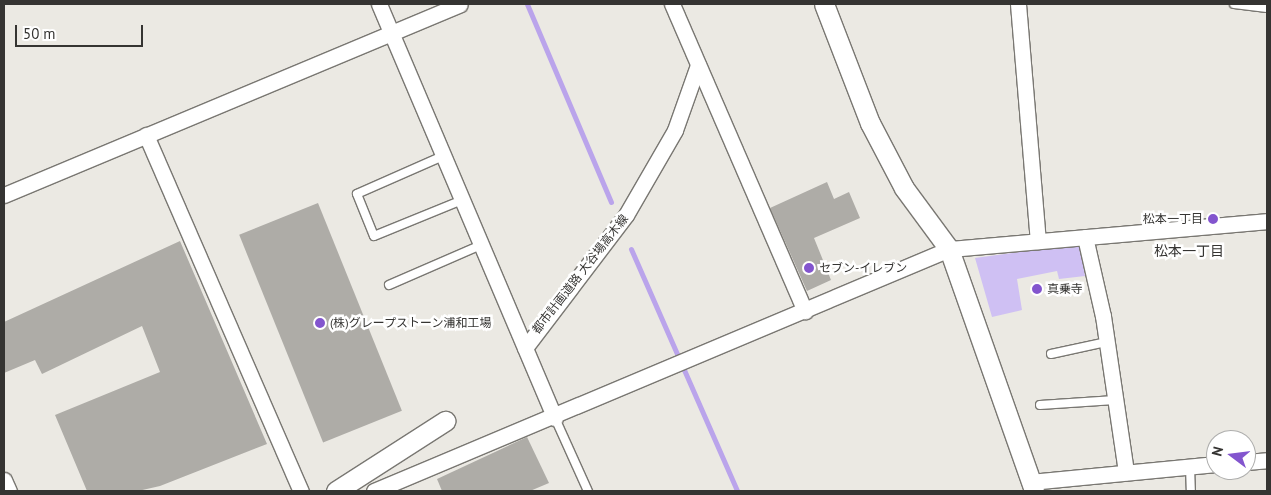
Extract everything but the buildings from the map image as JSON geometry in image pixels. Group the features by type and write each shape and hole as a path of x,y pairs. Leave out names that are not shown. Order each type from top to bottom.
{"street":[{"path":"379,4 555,418"},
{"path":"4,195 460,4"},
{"path":"672,4 805,311"},
{"path":"824,4 870,123 904,188 949,249 1032,487 1126,472 1206,465"},
{"path":"1018,4 1038,241"},
{"name":"都市計画道路 大谷場高木線","path":"524,348 626,216 675,130 698,64"},
{"path":"146,135 301,491"},
{"path":"374,491 555,418 949,249 1267,221"},
{"path":"1085,237 1106,342 1126,472"},
{"path":"336,491 445,421"},
{"path":"4,480 9,491"}],"lane":[{"path":"1234,4 1267,8"},
{"path":"443,156 357,194 374,236 462,200"},
{"path":"389,285 481,245"},
{"path":"1051,354 1106,342"},
{"path":"1040,405 1115,400"},
{"path":"555,418 588,491"},
{"path":"1190,466 1191,491"}],"shaded area":[{"path":"1071,245 1080,247 1085,276 1059,279 1057,271 1017,279 1022,310 992,317 975,258"}],"waterway":[{"path":"527,4 611,202"},
{"path":"631,249 737,491"}],"place":[{"name":"松本一丁目","path":"1213,219"},
{"name":"セブン-イレブン","path":"809,268"},
{"name":"真乗寺","path":"1037,289"},
{"name":"(株)グレープストーン浦和工場","path":"320,323"}],"district":[{"name":"松本一丁目","path":"1189,251"}]}
